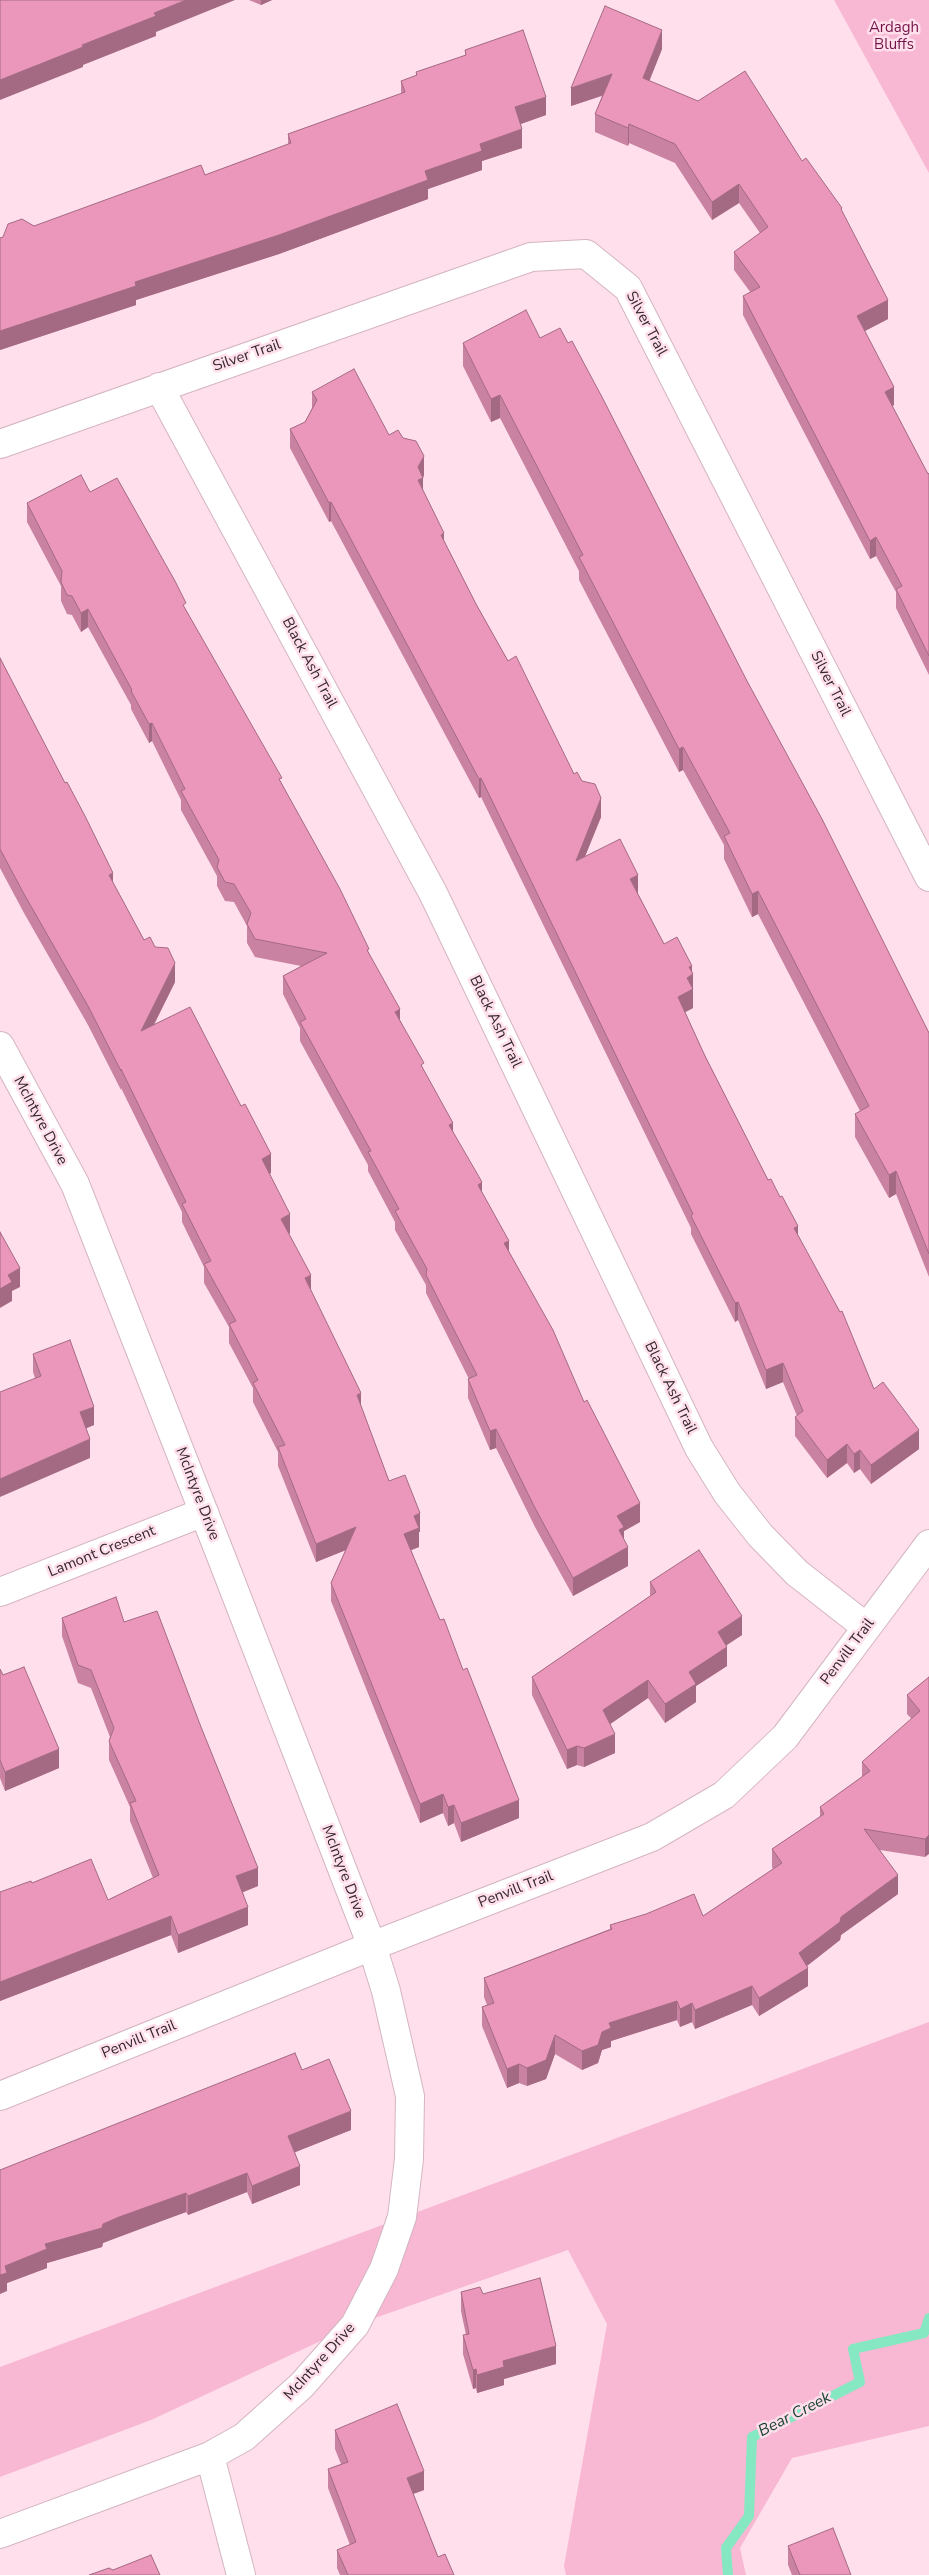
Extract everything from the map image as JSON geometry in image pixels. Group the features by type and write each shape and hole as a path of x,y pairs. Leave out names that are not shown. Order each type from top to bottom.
{"street":[{"name":"Silver Trail","path":"0,444 531,257 586,254 628,288 929,877"},
{"name":"Black Ash Trail","path":"160,387 433,893 699,1448 727,1493 760,1535 797,1573 866,1628"},
{"name":"McIntyre Drive","path":"0,1046 75,1184 204,1512 372,1946 386,1991 410,2096 409,2159 402,2217 384,2269 355,2324 302,2385 244,2437 210,2456 0,2534"},
{"name":"Lamont Crescent","path":"0,1592 204,1512"},
{"name":"Penvill Trail","path":"0,2096 372,1946 652,1838 724,1796 785,1737 929,1544"},
{"path":"210,2456 241,2575"}],"green space":[{"name":"Ardagh Bluffs","path":"834,0 929,0 929,173"},
{"path":"929,2022 929,2426 792,2458 740,2548 746,2575 566,2575 564,2566 607,2324 568,2250 355,2325 151,2420 0,2477 0,2367"}],"building":[{"path":"0,0 186,0 154,13 156,16 0,80"},
{"path":"605,6 662,30 643,78 698,101 745,71 802,161 806,158 842,208 888,300 857,316 894,387 885,392 929,473 929,656 896,589 902,586 876,537 870,541 743,296 760,287 734,252 768,227 739,184 712,202 675,144 629,124 628,128 595,114 612,74 571,88"},
{"path":"523,30 546,97 515,107 522,129 480,144 482,151 425,171 428,180 279,235 135,282 136,286 0,331 0,238 3,237 8,224 22,219 34,226 201,165 205,175 291,143 288,134 405,92 401,81 417,75 416,72 466,55 465,50"},
{"path":"526,310 540,338 560,328 568,343 572,341 747,681 822,819 929,1033 929,1254 896,1171 889,1175 855,1114 869,1106 758,891 752,894 724,836 730,833 683,747 679,749 579,557 583,555 500,395 491,399 463,343"},
{"path":"354,369 389,435 398,430 403,438 416,441 424,456 418,467 423,478 418,480 444,533 441,535 476,604 508,661 516,656 574,774 577,772 582,781 595,784 601,798 576,861 620,839 638,875 630,879 664,944 677,937 692,966 689,967 693,974 687,978 693,989 678,997 705,1056 768,1180 771,1179 780,1197 782,1196 798,1226 794,1228 840,1312 842,1311 874,1389 883,1382 919,1430 871,1465 860,1450 854,1454 847,1444 827,1460 795,1417 803,1411 783,1363 766,1370 738,1302 735,1303 691,1216 693,1214 481,778 479,779 290,429 305,422 317,400 312,392"},
{"path":"81,475 90,492 117,478 175,581 186,603 183,605 282,778 279,779 340,889 369,949 367,950 400,1009 395,1012 424,1063 421,1065 453,1123 449,1125 482,1182 478,1185 509,1241 504,1243 553,1330 584,1402 587,1400 640,1503 617,1516 624,1527 619,1530 628,1547 573,1578 535,1508 496,1429 490,1431 468,1379 477,1375 426,1275 427,1269 395,1211 399,1209 368,1152 371,1151 300,1022 306,1019 283,976 327,953 255,939 247,924 251,913 234,884 225,882 217,867 219,860 181,791 185,789 152,723 149,724 88,609 81,613 72,596 67,595 61,582 62,571 27,503"},
{"path":"0,658 65,783 67,782 85,816 113,873 109,875 144,940 150,937 155,947 168,948 175,963 141,1031 190,1007 241,1106 245,1104 271,1154 262,1159 290,1214 281,1219 311,1275 305,1278 361,1393 357,1395 389,1481 405,1475 420,1513 414,1516 419,1528 404,1534 440,1620 444,1619 463,1670 467,1668 519,1800 461,1823 454,1805 448,1807 443,1794 420,1804 331,1583 356,1527 316,1544 278,1447 285,1445 253,1383 258,1380 229,1324 236,1321 204,1264 211,1261 182,1204 186,1202 88,1006 0,849"},
{"path":"0,1232 20,1268 8,1275 12,1282 0,1289"},
{"path":"70,1340 94,1407 80,1412 90,1439 0,1479 0,1392 41,1376 33,1354"},
{"path":"699,1550 742,1616 718,1632 727,1647 689,1672 696,1684 665,1704 648,1680 603,1710 615,1734 584,1748 577,1746 567,1750 532,1677 656,1592 650,1582"},
{"path":"116,1597 124,1622 157,1611 258,1868 236,1876 248,1907 178,1935 171,1916 0,1982 0,1892 31,1881 32,1883 91,1859 108,1900 159,1875 130,1803 136,1801 109,1741 114,1728 91,1670 78,1665 62,1618"},
{"path":"24,1667 59,1749 5,1772 0,1760 0,1669 3,1675"},
{"path":"929,1677 929,1835 925,1839 864,1829 898,1875 841,1917 840,1922 799,1953 808,1968 759,1998 752,1986 695,2010 692,2003 680,2009 677,2001 609,2023 611,2028 602,2032 598,2045 582,2051 555,2035 546,2060 527,2068 519,2064 507,2069 482,2007 494,2003 484,1978 612,1929 610,1925 646,1914 694,1894 703,1916 782,1863 772,1849 824,1814 820,1807 870,1771 862,1762 920,1711 907,1695"},
{"path":"295,2053 302,2070 329,2059 351,2111 288,2136 300,2166 252,2186 247,2173 188,2196 186,2193 119,2217 103,2224 102,2228 45,2244 47,2249 5,2266 7,2273 0,2275 0,2170"},
{"path":"540,2278 556,2346 503,2361 504,2367 477,2375 476,2369 473,2370 463,2335 469,2334 461,2292 480,2287 483,2294"},
{"path":"397,2404 424,2471 407,2478 438,2557 445,2554 454,2575 348,2575 337,2550 356,2542 328,2469 348,2462 335,2430"},
{"path":"833,2528 851,2575 800,2575 788,2546"},
{"path":"151,2555 160,2575 89,2575 109,2568 113,2570"}],"waterway":[{"name":"Bear Creek","path":"728,2575 726,2548 749,2516 752,2437 860,2382 853,2349 924,2333 929,2318"}]}
